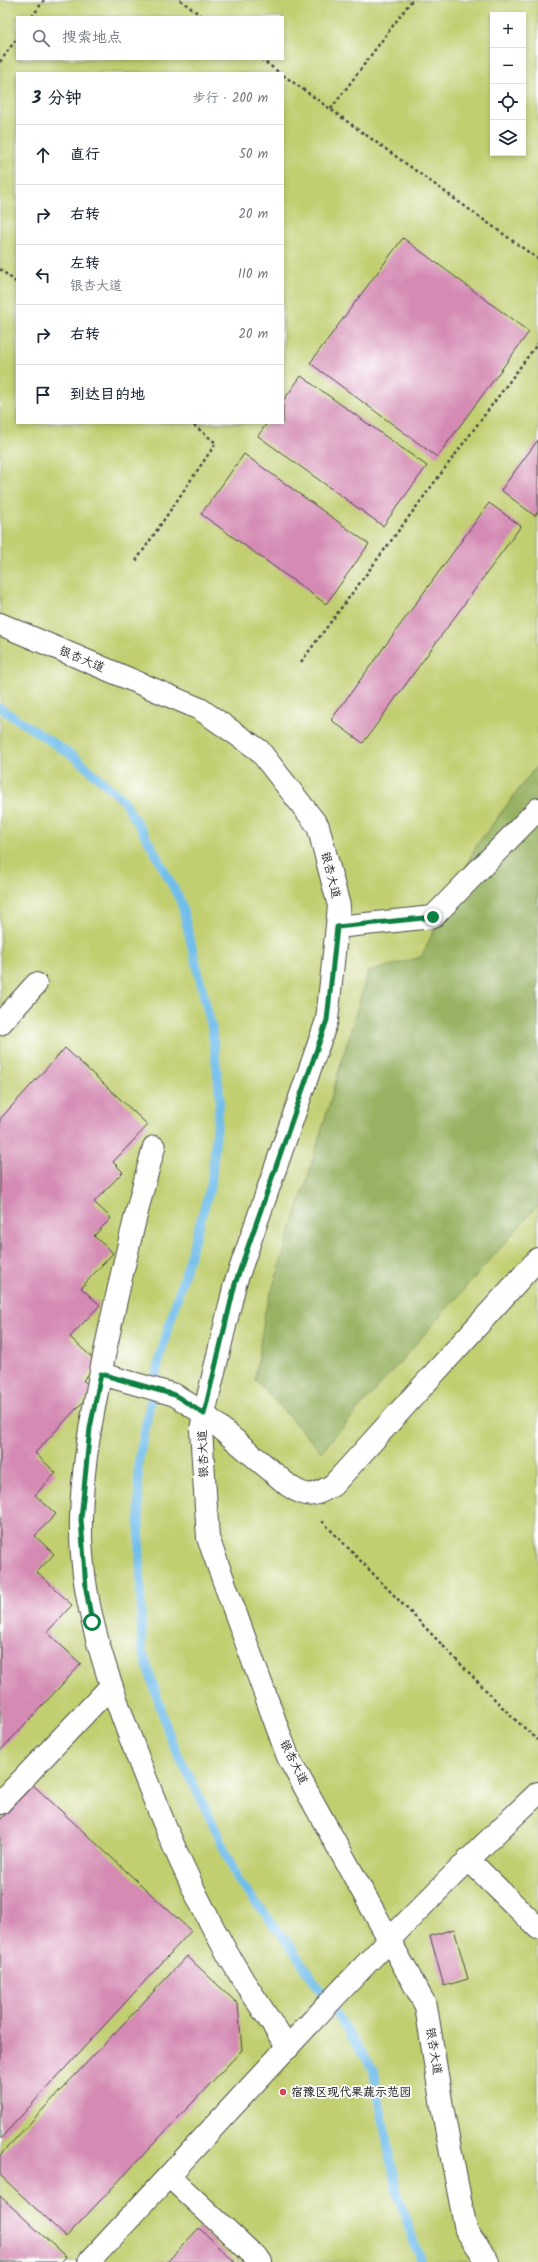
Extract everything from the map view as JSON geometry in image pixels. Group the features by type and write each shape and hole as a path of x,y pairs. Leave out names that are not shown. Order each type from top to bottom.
{"street":[{"name":"银杏大道","path":"0,624 200,709 259,750 318,826 339,906 327,1020 235,1284 204,1414 201,1430 208,1538 288,1757 384,1945 426,2006 442,2107 466,2230 488,2262"},
{"path":"337,927 433,917 538,809"},
{"path":"0,1024 36,984"},
{"path":"154,1147 117,1292 90,1428 81,1519 86,1589 92,1622 111,1686 154,1801 197,1896 242,1978 288,2048"},
{"path":"101,1374 175,1395 204,1414 289,1486 302,1495 315,1495 333,1485 538,1259"},
{"path":"0,1804 111,1686"},
{"path":"89,2262 384,1945 468,1858 538,1793"},
{"path":"468,1858 538,1928"},
{"path":"169,2176 261,2262"}],"path":[{"path":"33,16 44,0"},
{"path":"180,0 202,16"},
{"path":"331,109 412,0"},
{"path":"0,62 16,39"},
{"path":"262,60 279,72"},
{"path":"284,76 538,259"},
{"path":"0,269 16,282"},
{"path":"301,662 538,343"},
{"path":"136,561 216,443 192,424"},
{"path":"289,1486 506,1710 538,1740"}],"green space":[{"path":"0,0 538,0 538,2262 0,2262"},
{"path":"538,764 538,1205 321,1452 255,1379 265,1312 306,1183 368,972 421,957 476,846"}],"building":[{"path":"403,238 529,332 437,457 310,363"},
{"path":"301,376 427,466 383,526 258,436 266,424 284,424 284,400"},
{"path":"538,440 538,511 535,516 501,490"},
{"path":"244,454 369,544 326,604 201,514"},
{"path":"489,503 521,526 363,743 331,720"},
{"path":"65,1048 148,1125 113,1162 123,1172 94,1202 111,1218 94,1236 113,1253 81,1288 100,1305 70,1337 99,1364 83,1380 94,1390 35,1453 56,1473 35,1495 56,1514 35,1536 54,1554 37,1572 72,1605 47,1632 81,1664 0,1751 0,1119"},
{"path":"33,1785 191,1931 0,2139 0,1820"},
{"path":"454,1929 468,1979 444,1986 430,1936"},
{"path":"187,1956 238,2004 242,2050 66,2237 0,2175 0,2155"},
{"path":"0,2196 66,2257 61,2262 0,2262"},
{"path":"199,2228 235,2262 167,2262"}],"waterway":[{"path":"0,708 76,758 123,800 152,847 181,902 212,1029 220,1097 211,1185 159,1359 138,1464 142,1650 171,1740 214,1826 238,1880 291,1947 373,2069 397,2193 421,2262"}],"place":[{"name":"宿豫区现代果蔬示范园","path":"283,2092"}],"route":[{"path":"92,1622 86,1589 81,1519 90,1428 101,1374 175,1395 204,1414 235,1284 327,1020 337,927 433,917"}]}
